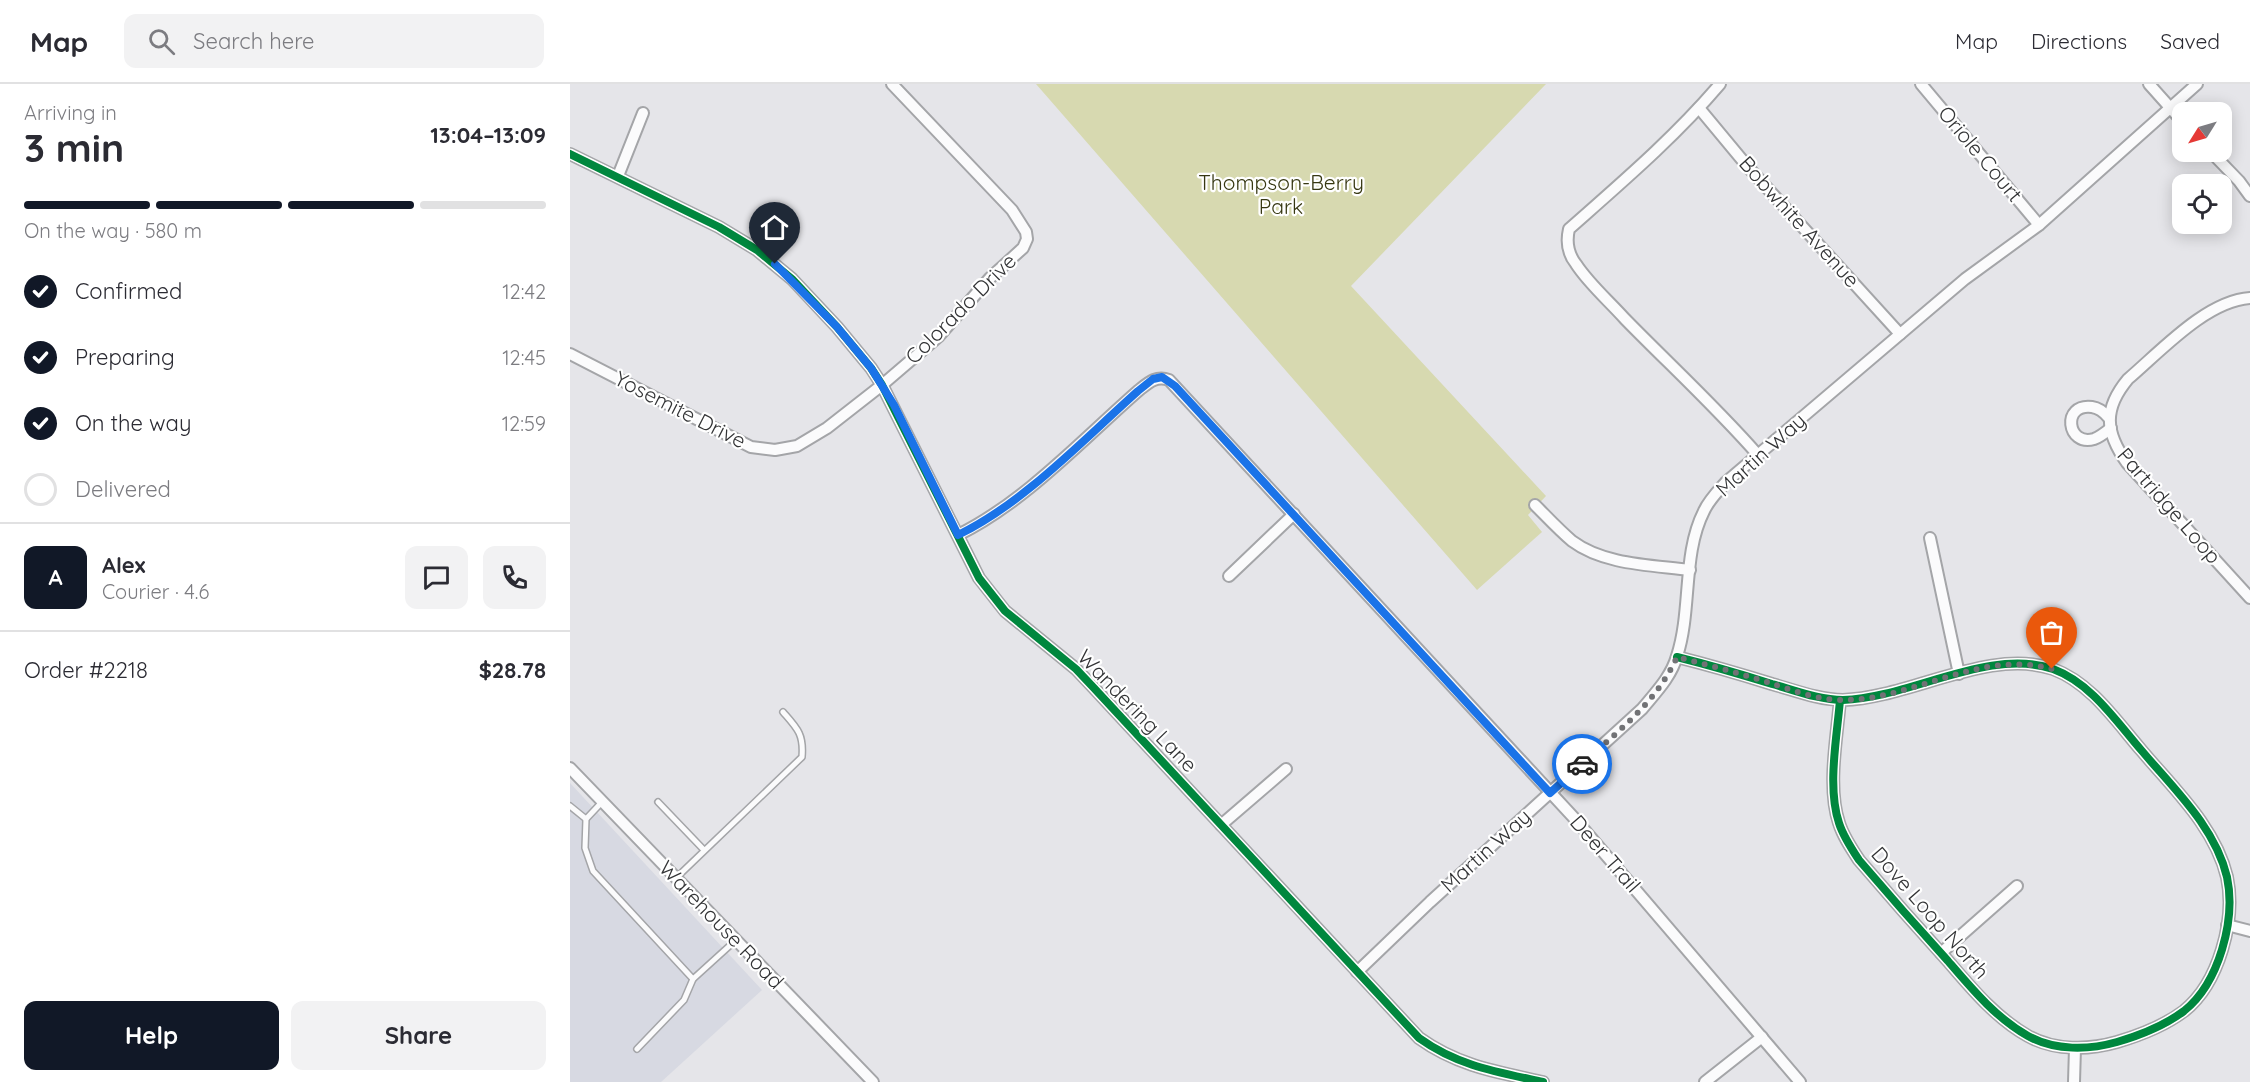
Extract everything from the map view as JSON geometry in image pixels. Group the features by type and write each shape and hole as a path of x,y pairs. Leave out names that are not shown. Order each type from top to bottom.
{"street":[{"name":"Colorado Drive","path":"882,385 938,337 990,278 1023,248 1027,239 1024,228 1012,210 892,84"},
{"path":"1720,84 1699,108 1569,229 1567,246 1575,264 1593,285 1758,454"},
{"name":"Oriole Court","path":"1921,84 2039,225"},
{"path":"2149,84 2170,108"},
{"name":"Martin Way","path":"1357,972 1642,709 1666,680 1677,657 1684,629 1697,528 1704,511 1726,482 1965,279 2039,225 2197,84"},
{"name":"Bobwhite Avenue","path":"1699,108 1748,167 1900,334"},
{"path":"618,176 643,113"},
{"name":"Wandering Lane","path":"570,154 719,227 775,264 837,327 871,368 882,385 979,578 1005,611 1081,675 1402,1022 1437,1051 1466,1063 1544,1082"},
{"path":"2221,162 2240,181 2250,196"},
{"path":"2111,429 2089,440 2075,434 2071,427 2071,420 2080,408 2096,408 2108,417 2120,389 2128,379 2197,320 2228,302 2250,298"},
{"name":"Yosemite Drive","path":"570,354 751,447 775,450 797,446 817,434 882,385"},
{"name":"Deer Trail","path":"958,535 983,523 1015,501 1138,391 1153,379 1162,377 1175,386 1550,793 1800,1082"},
{"name":"Partridge Loop","path":"2108,417 2118,450 2127,463 2250,598"},
{"path":"1535,505 1571,540 1595,553 1622,560 1690,570"},
{"path":"1229,576 1294,514"},
{"path":"1930,537 1959,674"},
{"path":"1677,657 1803,693 1840,700"},
{"name":"Dove Loop North","path":"1997,664 2034,664 2068,676 2083,686 2097,699 2200,818 2220,856 2229,891 2223,949 2212,975 2195,1000 2185,1010 2162,1025 2106,1045 2075,1048 2048,1045 2016,1030 1988,1006 1858,860 1847,842 1834,802 1840,700 1877,696 1997,664"},
{"name":"Warehouse Road","path":"570,768 873,1082"},
{"path":"1221,825 1286,769"},
{"path":"1941,953 2017,886"},
{"path":"2227,925 2250,931"},
{"path":"1705,1082 1762,1037"},
{"path":"2074,1082 2075,1048"}],"lane":[{"path":"676,878 802,757 803,746 800,731 783,712"},
{"path":"602,802 586,819 585,848 593,871 693,979"},
{"path":"658,802 704,850"},
{"path":"570,806 586,819"},
{"path":"637,1049 684,1000 693,979 736,940"}],"shaded area":[{"path":"570,783 762,990 661,1082 570,1082"}],"green space":[{"name":"Thompson-Berry Park","path":"1036,84 1546,84 1351,286 1546,496 1528,515 1542,532 1477,590"}],"cycle path":[{"path":"570,154 719,227 757,250 792,279 837,327 882,385 979,578 1005,611 1076,669 1419,1038 1463,1062 1543,1082"},
{"path":"1677,657 1834,700 1869,697 2003,664 2028,664 2053,669 2067,675 2102,704 2180,794 2203,825 2221,859 2227,877 2229,894 2227,931 2215,968 2196,999 2184,1011 2152,1030 2095,1047 2061,1047 2038,1041 2005,1021 1975,992 1892,898 1859,860 1845,837 1835,809 1833,778 1840,700"}],"way so far":[{"path":"1582,764 1642,709 1666,680 1677,657 1716,666 1803,693 1840,700 1877,696 1997,664 2034,664 2052,669"}],"route":[{"path":"775,264 837,327 871,368 894,405 958,535 983,523 1015,501 1138,391 1153,379 1162,377 1175,386 1550,793 1582,764"}]}
